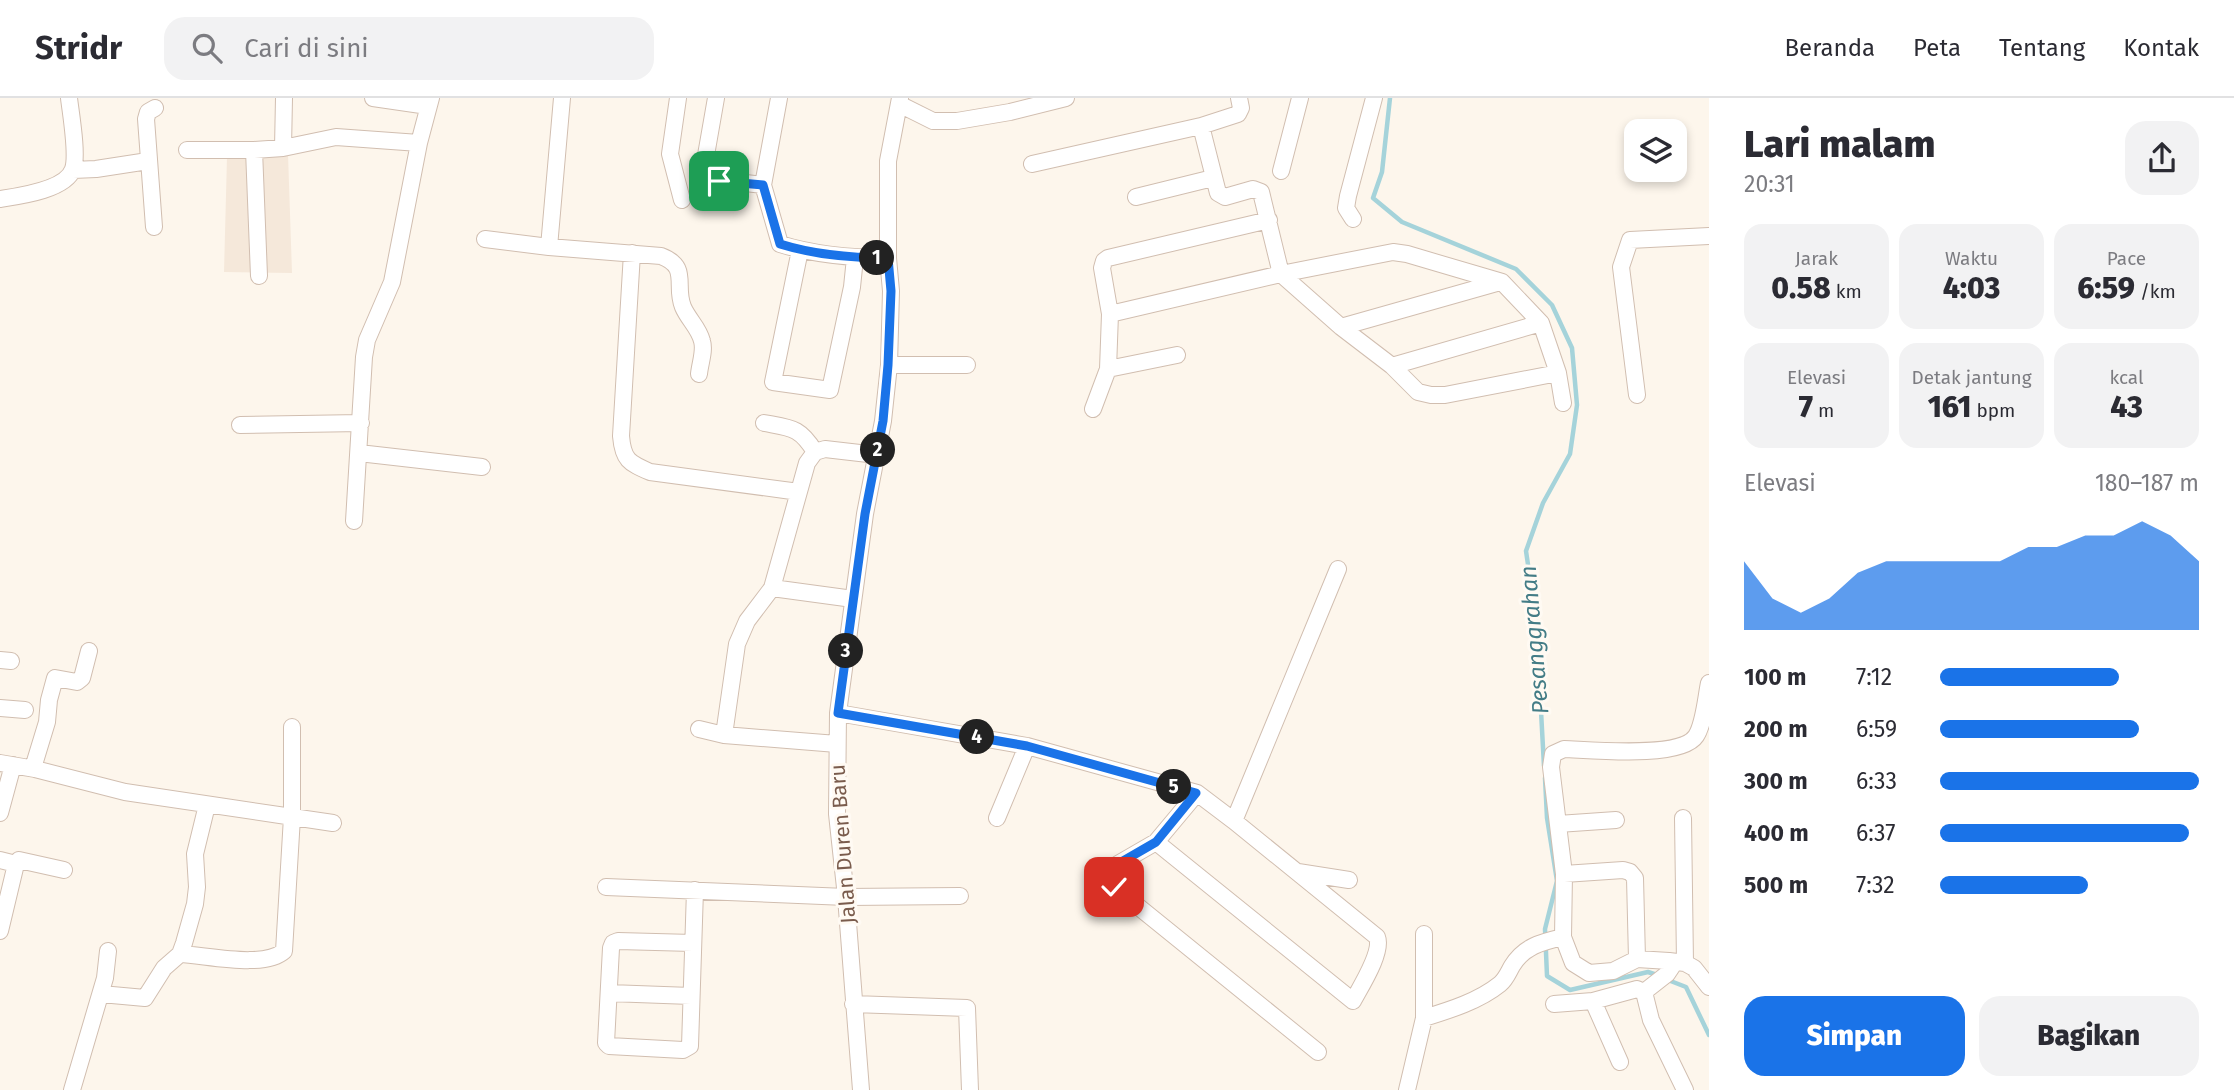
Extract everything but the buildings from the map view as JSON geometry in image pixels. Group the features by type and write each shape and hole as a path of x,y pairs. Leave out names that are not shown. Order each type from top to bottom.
{"street":[{"path":"0,199 64,182 72,170 74,154 69,98"},
{"path":"282,148 284,98"},
{"path":"354,522 365,348 392,282 419,143 430,102 373,98"},
{"path":"549,247 562,98"},
{"path":"678,98 670,154 682,200"},
{"path":"716,98 702,178 763,185"},
{"path":"779,98 763,185 780,244 800,250 855,258 888,258"},
{"path":"899,101 933,121 957,121 1001,114 1066,98"},
{"path":"1032,164 1238,114 1241,108 1239,98"},
{"path":"1281,171 1300,98"},
{"path":"1353,219 1346,208 1348,196 1374,98"},
{"name":"Jalan Duren Baru","path":"861,1090 837,814 836,744 865,514 883,421 891,291 888,258 888,161 899,101"},
{"path":"154,227 146,116 155,108"},
{"path":"1201,125 1218,193 1225,197 1253,189 1262,194 1282,274 1418,391 1445,395 1558,373"},
{"path":"187,150 282,148 336,137 419,143"},
{"path":"254,150 259,276"},
{"path":"72,170 148,161"},
{"path":"1136,197 1213,178"},
{"path":"1093,409 1108,369 1110,314 1102,268 1104,261 1269,220"},
{"path":"1637,395 1620,267 1630,240 1709,236"},
{"path":"485,239 661,256 671,260 677,268 683,308 703,343 699,374"},
{"path":"800,250 773,382 830,390 852,287 855,258"},
{"path":"1110,314 1282,274 1393,252 1407,254 1502,282 1541,323 1558,373 1563,403"},
{"path":"632,253 622,452 631,464 650,472 799,492"},
{"path":"1341,327 1502,282"},
{"path":"1392,366 1541,323"},
{"path":"1108,369 1177,355"},
{"path":"888,365 967,365"},
{"path":"240,425 361,423"},
{"path":"764,423 798,432 806,437 815,452"},
{"path":"724,736 737,643 747,621 772,588 807,463 819,450 833,449 877,455"},
{"path":"359,453 482,467"},
{"path":"1234,821 1338,569"},
{"path":"772,588 853,598"},
{"path":"33,768 47,722 55,678 77,682 82,678 89,651"},
{"path":"1709,683 1699,731 1688,744 1657,751 1557,751 1552,758 1551,767 1564,874 1557,938 1573,963 1589,973 1613,971 1637,959 1693,968 1709,987"},
{"path":"0,708 25,710"},
{"path":"838,713 1027,746 1196,793 1378,940 1378,950 1353,1001 1156,842"},
{"path":"180,954 242,960 274,957 284,951 292,817 292,727"},
{"path":"699,729 724,736 836,744"},
{"path":"997,818 1027,746"},
{"path":"0,813 7,764 33,768 125,792 333,823"},
{"path":"1196,793 1156,842 1118,864 1112,879 1117,891 1318,1052"},
{"path":"101,994 145,998 164,968 180,954 195,904 195,854 206,805"},
{"path":"1644,992 1676,967 1683,818"},
{"path":"1558,824 1616,820"},
{"path":"0,931 8,862 19,860 64,870"},
{"path":"1564,874 1623,870 1630,872 1635,878 1637,959"},
{"path":"1296,872 1349,880"},
{"path":"606,887 846,897 960,896"},
{"path":"693,943 613,943 608,1046 687,1049 690,1046 695,890"},
{"path":"1407,1090 1424,1018 1424,934"},
{"path":"1424,1018 1465,1003 1497,987 1506,979 1522,953 1533,945 1557,938"},
{"path":"72,1090 101,994 108,951"},
{"path":"1554,1004 1593,1001 1637,989 1644,992"},
{"path":"1644,992 1651,1020 1685,1090"},
{"path":"609,993 691,996"},
{"path":"1593,1001 1620,1062"},
{"path":"853,1004 967,1008 970,1090"}],"shaded area":[{"path":"288,154 292,273 224,272 227,157"}],"waterway":[{"name":"Pesanggrahan","path":"1390,98 1382,172 1373,198 1402,222 1516,269 1552,305 1572,348 1577,405 1570,454 1543,503 1526,551 1536,619 1544,766"},
{"name":"Pesanggrahan","path":"1545,778 1547,818 1557,881 1545,929 1547,976 1570,990 1648,972 1657,975"},
{"name":"Pesanggrahan","path":"1668,980 1686,987 1709,1035"}],"route":[{"path":"719,181 763,185 780,244 800,250 855,258 888,258 891,291 883,421 865,514 838,713 1027,746 1196,793 1156,842 1118,864 1113,874 1114,887"}]}
